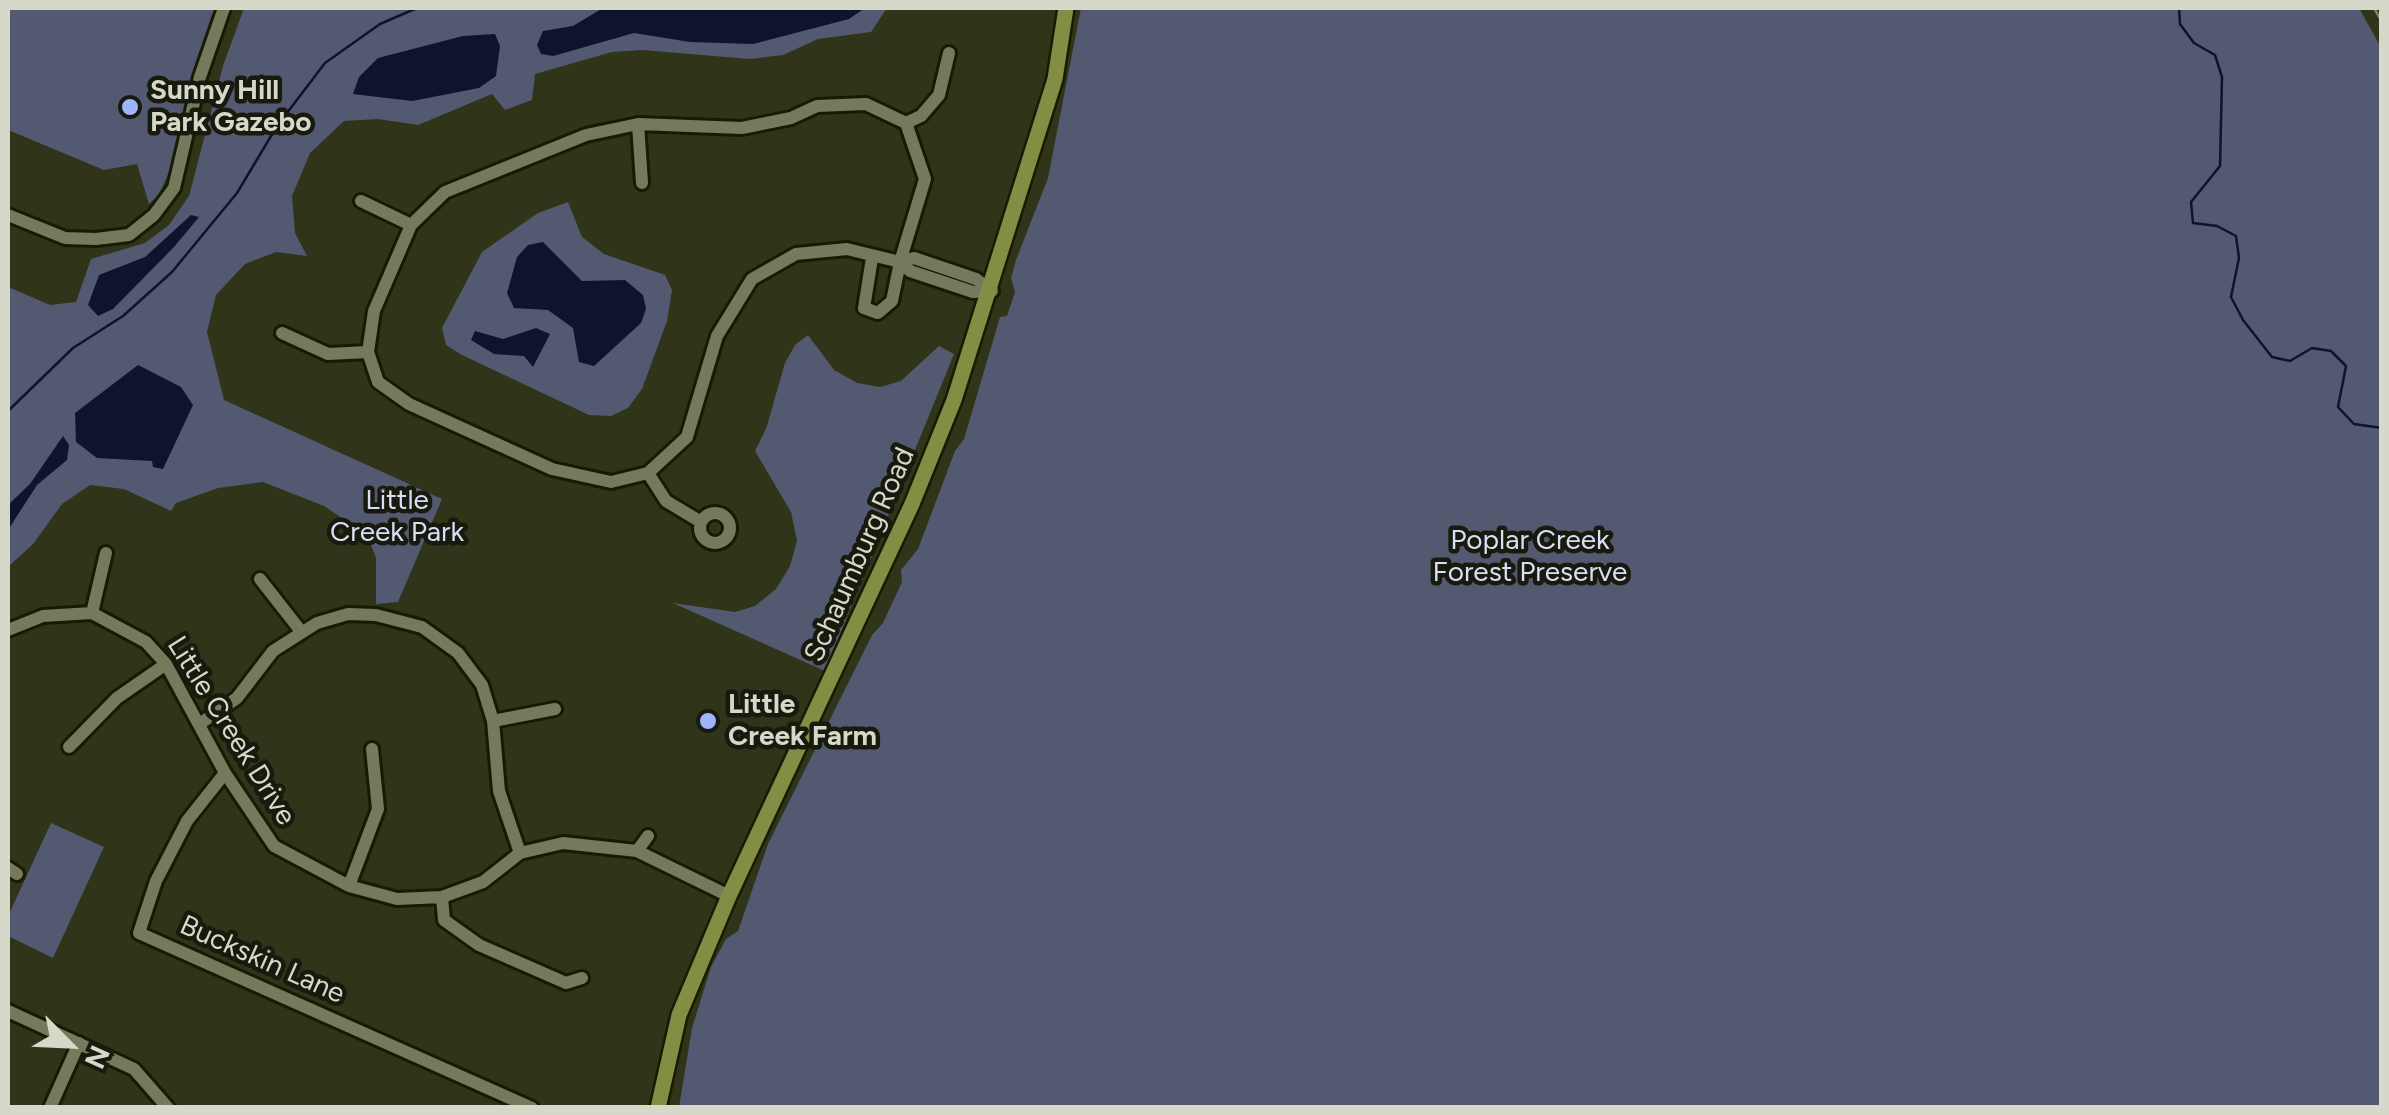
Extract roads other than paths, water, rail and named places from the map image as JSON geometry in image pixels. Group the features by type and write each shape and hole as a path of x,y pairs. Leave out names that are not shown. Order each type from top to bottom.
{"main road":[{"name":"Schaumburg Road","path":"658,1108 679,1014 729,896 912,504 992,291 1055,79 1066,8"}],"street":[{"path":"8,215 64,238 96,240 129,234 154,215 174,188 200,77 224,8"},
{"path":"906,124 921,116 940,95 949,53"},
{"path":"872,258 864,308 878,313 892,301 900,262 925,179 906,124 866,104 817,106 791,118 742,128 638,124 586,135 444,192 411,225 374,312 368,352 378,382 409,404 552,470 611,482 648,473 687,437 717,336 752,278 796,254 847,249 900,262 910,271 972,292 992,291"},
{"path":"638,124 642,184"},
{"path":"361,201 411,225"},
{"path":"282,333 328,354 368,352"},
{"path":"648,473 666,501 700,522"},
{"path":"8,630 43,616 92,613 106,554"},
{"path":"260,579 300,630"},
{"name":"Little Creek Drive","path":"92,613 133,633 166,664 225,773 274,846 349,886 396,899 442,897 482,882 520,853 563,844 638,851 729,896"},
{"path":"201,723 237,698 273,652 300,630 348,614 391,617 422,627 447,643 474,672 493,721 500,790 520,853"},
{"path":"69,747 116,698 166,664"},
{"path":"493,721 555,709"},
{"path":"349,886 378,809 372,749"},
{"name":"Buckskin Lane","path":"225,773 188,821 156,881 138,933 532,1108"},
{"path":"638,851 648,836"},
{"path":"442,897 444,920 479,945 566,983 582,978"},
{"path":"8,1010 134,1069 168,1108"},
{"path":"50,1108 79,1043"}],"waterway":[{"path":"8,411 73,348 123,316 172,272 237,193 277,126 325,63 380,24 417,8"},
{"path":"2179,8 2180,24 2194,43 2215,55 2222,77 2220,166 2191,202 2193,223 2217,226 2236,236 2239,258 2231,297 2243,320 2272,357 2290,361 2312,348 2331,351 2346,366 2338,407 2354,424 2382,428"}],"railway":[{"path":"2374,8 2382,22"}],"place":[{"name":"Sunny Hill Park Gazebo","path":"130,107"},
{"name":"Little Creek Farm","path":"708,721"}],"park label":[{"name":"Little Creek Park","path":"397,517"},
{"name":"Poplar Creek Forest Preserve","path":"1530,557"}]}
